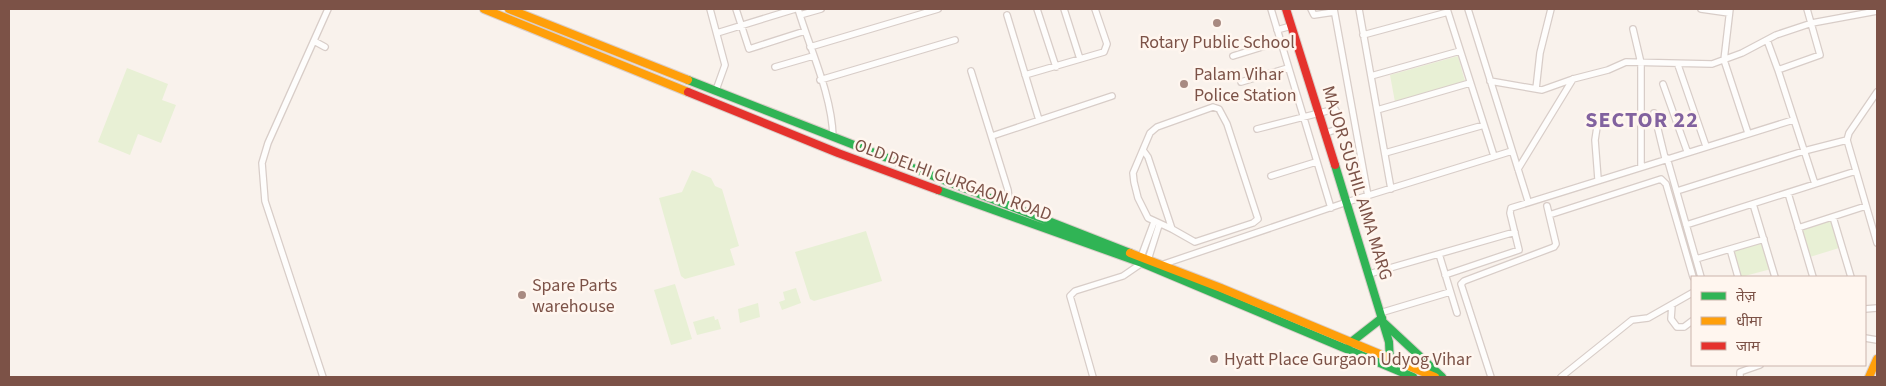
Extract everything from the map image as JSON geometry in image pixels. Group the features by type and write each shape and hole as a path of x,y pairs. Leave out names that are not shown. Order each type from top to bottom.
{"main road":[{"name":"OLD DELHI GURGAON ROAD","path":"510,9 1144,260 1388,368 1413,377"},
{"name":"MAJOR SUSHIL AIMA MARG","path":"1286,9 1326,133 1389,342 1390,359 1388,368"},
{"name":"OLD DELHI GURGAON ROAD","path":"489,10 828,149 1024,222 1161,265 1435,377"},
{"path":"1024,222 1026,213"},
{"path":"1350,343 1382,318 1442,377"},
{"path":"1869,377 1877,359"}],"street":[{"path":"323,377 265,201 262,183 262,164 268,143 328,9"},
{"path":"710,9 725,69 716,90"},
{"path":"736,9 749,49 805,31"},
{"path":"717,33 797,11 821,9"},
{"path":"810,47 938,9"},
{"path":"1037,9 1056,67"},
{"path":"1064,9 1080,59"},
{"path":"1025,75 1104,52 1107,49 1107,44 1095,9"},
{"path":"1271,9 1331,208"},
{"path":"1311,9 1314,15 1317,16 1334,10 1368,196"},
{"path":"1359,9 1391,189"},
{"path":"1468,9 1528,201"},
{"path":"1536,89 1540,54 1551,9"},
{"path":"1702,9 1729,11 1724,60 1748,133"},
{"path":"1778,70 1820,55 1807,9"},
{"path":"1364,36 1447,10 1494,156"},
{"path":"797,11 821,83 830,124 831,136 828,149"},
{"path":"1490,81 1545,90 1624,63 1712,64 1812,23 1877,11"},
{"path":"1007,15 1039,120"},
{"path":"1277,30 1291,26"},
{"path":"1633,29 1641,63 1641,166"},
{"path":"821,83 955,40"},
{"path":"1767,40 1815,184"},
{"path":"314,41 325,47"},
{"path":"1233,56 1281,42"},
{"path":"1371,76 1460,51"},
{"path":"775,67 812,56"},
{"path":"1678,65 1706,146"},
{"path":"1241,82 1288,68"},
{"path":"971,71 1009,194 1010,208"},
{"path":"1518,169 1573,79"},
{"path":"1377,110 1470,82"},
{"path":"1663,84 1687,151"},
{"path":"1877,92 1849,133 1847,140 1877,243"},
{"path":"992,136 1112,96"},
{"path":"1219,109 1227,124 1258,219 1195,242 1172,229 1156,223 1148,218 1138,198 1133,172 1143,150 1150,133 1157,127 1200,110 1219,109"},
{"path":"1257,129 1335,109 1339,116 1340,128 1326,133"},
{"path":"1654,113 1701,276"},
{"path":"1445,275 1519,250 1510,209 1528,201 1793,120"},
{"path":"1385,153 1484,125"},
{"path":"1597,127 1595,140 1598,179"},
{"path":"1677,191 1804,151 1847,140"},
{"path":"1143,150 1148,157 1172,229"},
{"path":"1161,265 1347,202 1512,151"},
{"path":"1271,176 1316,162"},
{"path":"1686,225 1856,171"},
{"path":"1549,216 1661,179 1666,184 1693,276"},
{"path":"1788,193 1813,276"},
{"path":"1753,204 1775,276"},
{"path":"1491,377 1461,284 1464,281 1554,247 1556,244 1547,206"},
{"path":"1798,228 1866,206"},
{"path":"1833,217 1851,276"},
{"path":"1093,377 1070,296 1075,291 1123,276 1144,260 1156,223"},
{"path":"1369,274 1515,232"},
{"path":"1696,259 1764,239"},
{"path":"1730,249 1738,276"},
{"path":"1439,254 1457,313"},
{"path":"1382,318 1450,292"},
{"path":"1562,377 1632,320 1648,318 1691,294"},
{"path":"1672,305 1671,319 1677,327 1684,327 1691,322"},
{"path":"1740,377 1740,372 1757,366"}],"green space":[{"path":"1458,56 1465,81 1395,102 1390,75"},
{"path":"127,68 168,84 162,100 176,105 161,143 138,134 130,155 98,142"},
{"path":"692,170 711,178 715,186 722,189 739,246 730,249 735,265 685,279 681,276 659,198 682,192"},
{"path":"1831,221 1839,248 1810,257 1802,229"},
{"path":"866,231 882,281 814,301 810,299 795,252"},
{"path":"1763,241 1771,269 1741,276 1734,250"},
{"path":"675,284 692,339 671,345 654,290"},
{"path":"796,288 801,303 782,310 779,302 785,300 783,292"},
{"path":"758,303 760,317 740,323 738,309"},
{"path":"714,316 715,320 718,319 721,329 697,335 693,322"}],"traffic: fast":[{"path":"688,80 1130,253"},
{"path":"1335,165 1389,342 1390,363"},
{"path":"938,190 1142,263 1413,377"},
{"path":"1350,343 1382,318"},
{"path":"1384,323 1442,377"}],"traffic: slow":[{"path":"484,9 688,92"},
{"path":"509,9 688,80"},
{"path":"1130,253 1221,288 1435,377"},
{"path":"1869,377 1877,359"}],"traffic: jam":[{"path":"1286,9 1335,165"},
{"path":"688,92 838,153 938,190"}],"place":[{"name":"Rotary Public School","path":"1217,23"},
{"name":"Palam Vihar Police Station","path":"1184,84"},
{"name":"Spare Parts warehouse","path":"522,295"},
{"name":"Hyatt Place Gurgaon Udyog Vihar","path":"1214,359"}],"district":[{"name":"SECTOR 22","path":"1642,120"}]}
